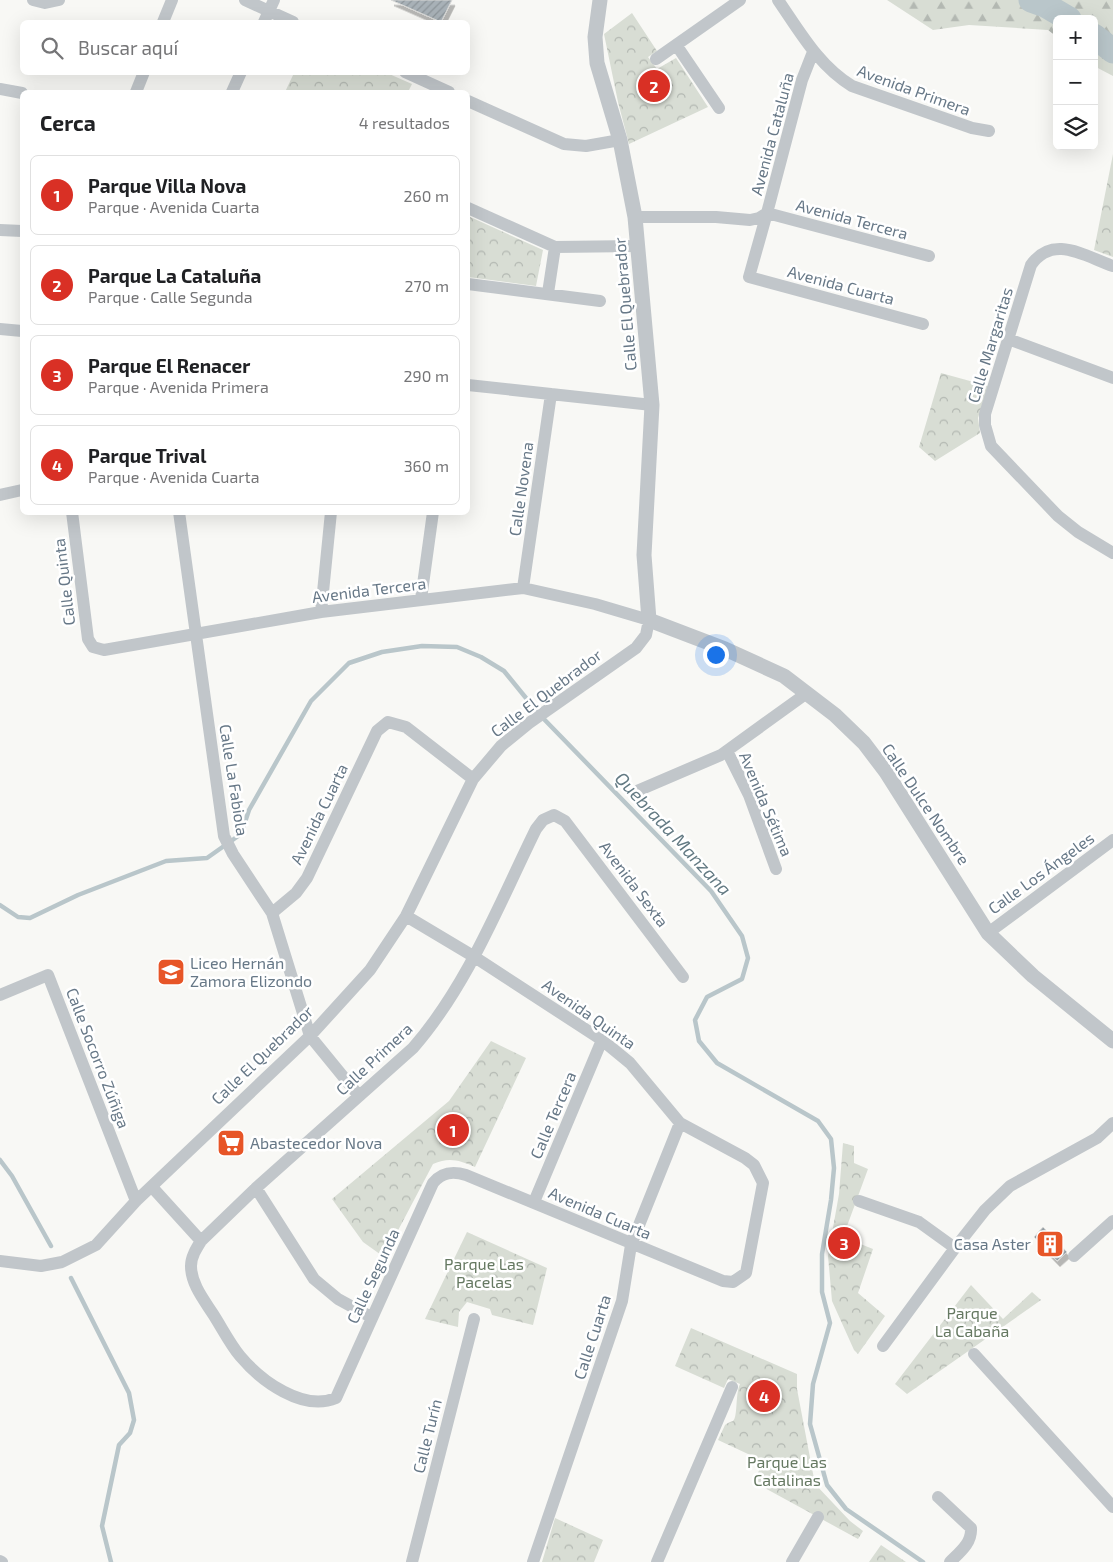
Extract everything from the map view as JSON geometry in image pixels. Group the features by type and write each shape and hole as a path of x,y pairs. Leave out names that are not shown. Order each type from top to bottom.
{"street":[{"path":"33,0 45,3 58,0"},
{"path":"164,20 172,0"},
{"path":"245,0 289,20"},
{"name":"Calle El Quebrador","path":"0,1261 41,1266 62,1262 96,1245 136,1201 310,1036 370,970 406,916 473,778 501,746 636,648 646,634 649,620 644,555 652,405 635,217 620,140 597,62 595,38 600,0"},
{"path":"656,59 740,0"},
{"name":"Avenida Primera","path":"778,0 813,52 834,75 852,86 972,128 989,131"},
{"path":"676,46 719,108"},
{"name":"Avenida Cataluña","path":"635,217 716,217 750,220 760,218 767,213 802,80 813,52"},
{"path":"137,90 143,75"},
{"path":"233,90 240,75"},
{"path":"412,75 445,90"},
{"path":"0,89 20,93"},
{"path":"470,102 564,144 586,146 620,140"},
{"path":"470,209 555,247 638,246"},
{"name":"Avenida Tercera","path":"767,213 929,256"},
{"name":"Avenida Cuarta","path":"767,213 749,277 923,324"},
{"path":"0,230 20,231"},
{"path":"548,293 555,247"},
{"name":"Calle Margaritas","path":"1113,266 1065,249 1056,248 1045,251 1031,265 985,414 987,434 991,446 1058,516 1078,532 1113,553"},
{"path":"470,284 600,301"},
{"path":"0,329 20,331"},
{"path":"1008,339 1113,378"},
{"path":"470,385 652,405"},
{"name":"Calle Novena","path":"523,588 551,394"},
{"path":"0,495 20,490"},
{"name":"Calle Quinta","path":"72,515 88,638 93,647"},
{"name":"Calle La Fabiola","path":"179,515 224,836 233,854 272,913 310,1036"},
{"path":"321,612 331,515"},
{"path":"422,599 433,515"},
{"name":"Avenida Tercera","path":"93,647 104,650 321,612 523,588 595,604 649,620"},
{"name":"Calle Dulce Nombre","path":"649,620 725,649 784,676 835,715 864,743 886,772 988,932 1033,976 1113,1040"},
{"path":"637,791 726,751 807,693"},
{"name":"Avenida Cuarta","path":"272,913 296,893 307,878 377,731 388,722 406,727 473,778"},
{"name":"Avenida Sétima","path":"726,751 748,795 776,869"},
{"name":"Calle Primera","path":"201,1242 256,1188 413,1048 432,1026 473,956 536,829 544,820 554,815"},
{"name":"Avenida Sexta","path":"554,815 565,821 576,834 682,977"},
{"name":"Calle Los Ángeles","path":"988,932 1113,840"},
{"name":"Avenida Quinta","path":"406,916 473,956 602,1040 630,1063 680,1123 745,1158 760,1174 763,1183 750,1260 746,1273 740,1279"},
{"name":"Calle Socorro Zúñiga","path":"0,995 48,974 136,1201"},
{"path":"310,1036 359,1096"},
{"name":"Calle Tercera","path":"534,1202 602,1040"},
{"name":"Calle Cuarta","path":"534,1562 622,1301 631,1245 680,1123"},
{"path":"883,1346 955,1248 986,1210 1010,1186 1096,1138 1113,1123"},
{"name":"Avenida Cuarta","path":"447,1173 457,1172 466,1175 534,1202 631,1245 723,1281 733,1282 740,1279"},
{"name":"Calle Segunda","path":"201,1242 194,1253 191,1266 196,1287 240,1356 261,1376 281,1390 311,1403 326,1402 336,1398 433,1183 438,1177 447,1173"},
{"path":"152,1187 201,1242"},
{"path":"256,1188 314,1279 338,1299 371,1317"},
{"path":"859,1201 919,1222 955,1248"},
{"path":"1074,1256 1113,1222"},
{"name":"Calle Turín","path":"412,1562 474,1319"},
{"path":"974,1354 1113,1507"},
{"path":"657,1562 732,1387"},
{"path":"938,1497 971,1528 972,1536 950,1562"},
{"path":"792,1562 818,1516"}],"green space":[{"path":"887,0 1113,0 1113,76 1098,68 1098,15 1053,15 1053,34 1048,30 969,25 933,30"},
{"path":"632,13 657,51 648,57 657,69 676,58 708,107 629,144 604,34"},
{"path":"293,75 392,75 412,84 409,90 286,90"},
{"path":"1113,154 1113,257 1094,250"},
{"path":"470,217 543,250 536,286 470,277"},
{"path":"941,373 988,386 978,418 980,433 935,461 919,447"},
{"path":"491,1041 526,1058 475,1167 454,1160 433,1164 384,1257 363,1242 332,1199 449,1101"},
{"path":"843,1143 854,1146 854,1163 868,1169 843,1237 873,1249 858,1293 885,1316 858,1354 854,1350 832,1301 828,1256 839,1194"},
{"name":"Parque Las Pacelas","path":"467,1232 547,1268 533,1325 492,1315 490,1309 467,1302 459,1312 458,1327 425,1319"},
{"name":"Parque La Cabaña","path":"971,1285 1003,1319 1032,1292 1041,1300 907,1394 895,1384"},
{"name":"Parque Las Catalinas","path":"691,1328 797,1374 797,1389 815,1484 850,1521 863,1531 858,1539 754,1482 763,1461 718,1440 725,1425 735,1419 740,1384 728,1379 724,1388 675,1366"},
{"path":"555,1518 603,1540 594,1562 542,1562"},
{"path":"881,1545 906,1562 869,1562"}],"building":[{"path":"391,0 452,0 442,20 436,20"},
{"name":"Casa Aster","path":"1043,1227 1067,1252 1057,1261 1034,1237"}],"waterway":[{"path":"1031,0 1045,5 1062,15"},
{"path":"1098,39 1113,51"},
{"name":"Quebrada Manzana","path":"0,905 18,917 30,918 78,895 166,861 207,858 241,834 249,810 311,701 349,663 382,652 422,646 457,647 481,657 504,671 539,714 711,891 742,936 748,958 742,979 707,997 695,1020 699,1041 717,1063 818,1121 831,1139 834,1168 822,1254 822,1292 830,1323 813,1384 810,1424 827,1485 846,1509 923,1562"},
{"path":"0,1160 12,1176 51,1246"},
{"path":"71,1278 129,1393 134,1420 130,1433 119,1445 102,1526 111,1562"}],"place":[{"name":"Parque La Cataluña","path":"654,86"},
{"name":"Liceo Hernán Zamora Elizondo","path":"171,972"},
{"name":"Parque Villa Nova","path":"453,1130"},
{"name":"Abastecedor Nova","path":"231,1143"},
{"name":"Parque El Renacer","path":"844,1243"},
{"name":"Casa Aster","path":"1050,1244"},
{"name":"Parque Trival","path":"764,1396"}]}
